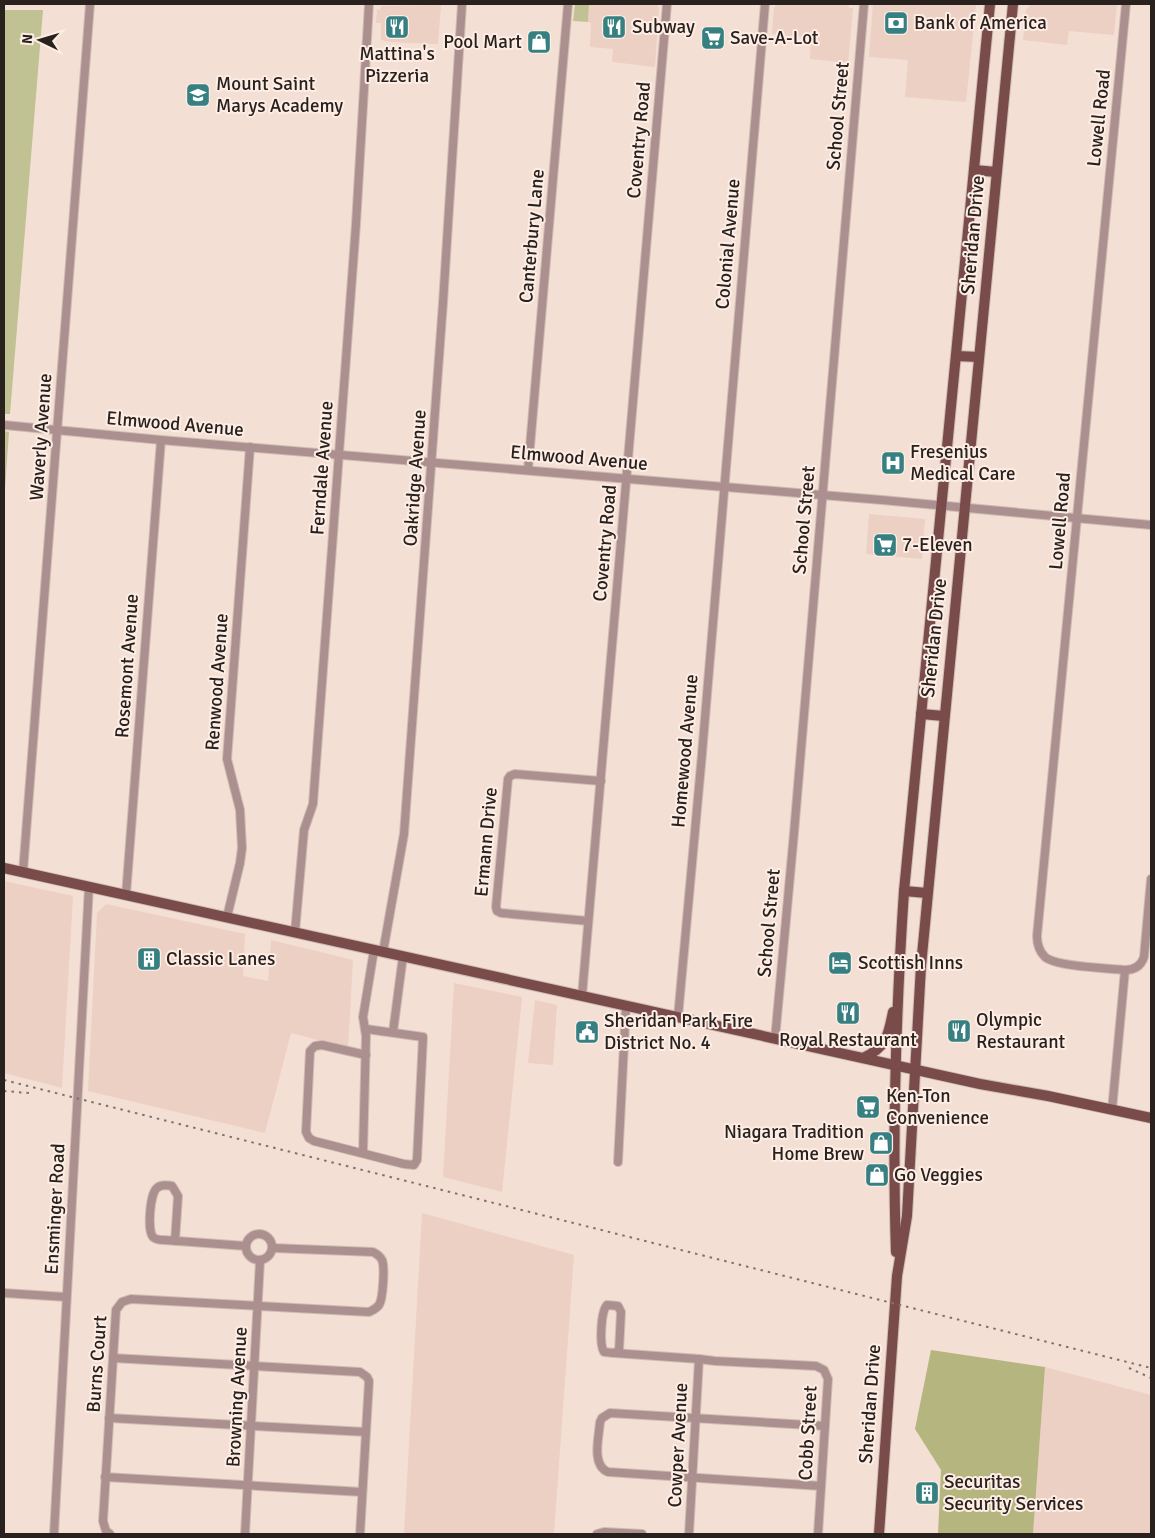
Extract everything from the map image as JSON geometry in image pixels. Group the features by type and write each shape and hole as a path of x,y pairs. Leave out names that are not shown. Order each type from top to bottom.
{"main road":[{"name":"Sheridan Drive","path":"879,1534 897,1276 895,1192 897,992 904,890 990,4"},
{"name":"Sheridan Drive","path":"897,1276 907,1216 914,1069 927,893 1013,4"},
{"path":"974,170 996,172"},
{"path":"956,356 979,358"},
{"path":"921,714 944,716"},
{"path":"4,868 1018,1092 1048,1096 1151,1118"},
{"path":"904,890 927,893"},
{"path":"863,1058 881,1047 886,1040 897,992"}],"street":[{"name":"Waverly Avenue","path":"23,872 90,4"},
{"name":"Ferndale Avenue","path":"295,932 304,830 314,804 357,215 369,4"},
{"name":"Oakridge Avenue","path":"363,1153 366,1029 363,1017 404,834 432,462 462,4"},
{"name":"Canterbury Lane","path":"528,470 568,4"},
{"name":"Coventry Road","path":"582,996 668,4"},
{"name":"Colonial Avenue","path":"724,487 765,4"},
{"name":"School Street","path":"775,1039 864,4"},
{"name":"Lowell Road","path":"1125,970 1057,963 1041,953 1037,942 1126,4"},
{"name":"Elmwood Avenue","path":"4,425 161,440 964,507 1151,525"},
{"name":"Rosemont Avenue","path":"126,895 161,440"},
{"name":"Renwood Avenue","path":"228,918 242,848 240,810 227,759 250,447"},
{"name":"Homewood Avenue","path":"678,1017 724,487"},
{"name":"Ermann Drive","path":"588,921 501,914 497,911 502,848 508,779 510,776 515,774 600,781"},
{"path":"1112,1110 1125,970 1139,966 1144,956 1151,879"},
{"name":"Ensminger Road","path":"54,1534 89,886"},
{"path":"393,1032 403,956"},
{"path":"618,1162 626,1006"},
{"path":"366,1029 423,1037 416,1163 411,1165 314,1141 306,1132 310,1052 315,1046 322,1044 366,1055"},
{"path":"175,1241 178,1196 172,1186 161,1186 152,1193 149,1226 152,1236 156,1239 175,1241 246,1246"},
{"path":"260,1233 270,1238 273,1248 269,1257 260,1261 253,1259 247,1254 246,1246 250,1237 260,1233"},
{"name":"Burns Court","path":"110,1534 106,1531 102,1521 116,1310 118,1306 126,1300 369,1312 376,1309 381,1301 383,1265 380,1257 373,1252 273,1248"},
{"name":"Browning Avenue","path":"245,1534 260,1261"},
{"path":"4,1293 66,1297"},
{"path":"614,1353 618,1350 621,1312 618,1306 610,1305 603,1310 601,1346 604,1352 614,1353 699,1359"},
{"path":"113,1358 360,1372 364,1374 368,1381 360,1534"},
{"name":"Cowper Avenue","path":"689,1534 699,1359"},
{"name":"Cobb Street","path":"699,1359 816,1366 827,1374 818,1534"},
{"path":"821,1486 608,1472 600,1467 598,1458 600,1422 602,1418 610,1413 825,1426"},
{"path":"109,1418 366,1432"},
{"path":"105,1477 362,1492"},
{"path":"597,1534 604,1532 642,1534"}],"shaded area":[{"path":"589,4 656,4 659,8 655,67 612,62 613,49 590,47 591,23 588,22"},
{"path":"848,4 849,8 853,8 848,63 810,59 811,38 772,34 774,8 776,5"},
{"path":"873,4 976,5 966,102 905,97 908,60 869,57"},
{"path":"1031,4 1117,4 1114,35 1069,31 1067,45 1023,40 1026,10"},
{"path":"441,5 438,44 381,40 381,23 376,23 377,9 380,10 381,6"},
{"path":"869,514 925,519 922,559 866,554"},
{"path":"4,881 73,896 62,1088 4,1073"},
{"path":"106,904 245,934 243,976 268,981 271,940 353,960 348,1048 291,1033 265,1133 88,1091 97,913"},
{"path":"454,983 522,997 502,1192 443,1177"},
{"path":"535,1000 557,1005 553,1065 528,1063"},
{"path":"422,1213 574,1255 554,1534 404,1534"},
{"path":"1045,1367 1151,1395 1151,1534 1033,1534"}],"green space":[{"path":"575,4 589,4 588,22 573,21"},
{"path":"4,10 43,10 10,414 4,414"},
{"path":"4,431 9,432 4,503"},
{"path":"931,1350 1045,1367 1033,1534 938,1534 941,1470 915,1429"}],"railway":[{"path":"4,1080 1151,1368"},
{"path":"4,1091 29,1093"},
{"path":"1129,1368 1151,1378"}],"place":[{"name":"Bank of America","path":"896,23"},
{"name":"Mattina's Pizzeria","path":"397,27"},
{"name":"Subway","path":"614,27"},
{"name":"Save-A-Lot","path":"713,38"},
{"name":"Pool Mart","path":"539,42"},
{"name":"Mount Saint Marys Academy","path":"198,95"},
{"name":"Fresenius Medical Care","path":"893,463"},
{"name":"7-Eleven","path":"885,545"},
{"name":"Classic Lanes","path":"149,959"},
{"name":"Scottish Inns","path":"840,963"},
{"name":"Royal Restaurant","path":"848,1013"},
{"name":"Olympic Restaurant","path":"959,1031"},
{"name":"Sheridan Park Fire District No. 4","path":"587,1032"},
{"name":"Ken-Ton Convenience","path":"868,1107"},
{"name":"Niagara Tradition Home Brew","path":"881,1143"},
{"name":"Go Veggies","path":"877,1175"},
{"name":"Securitas Security Services","path":"927,1493"}]}
